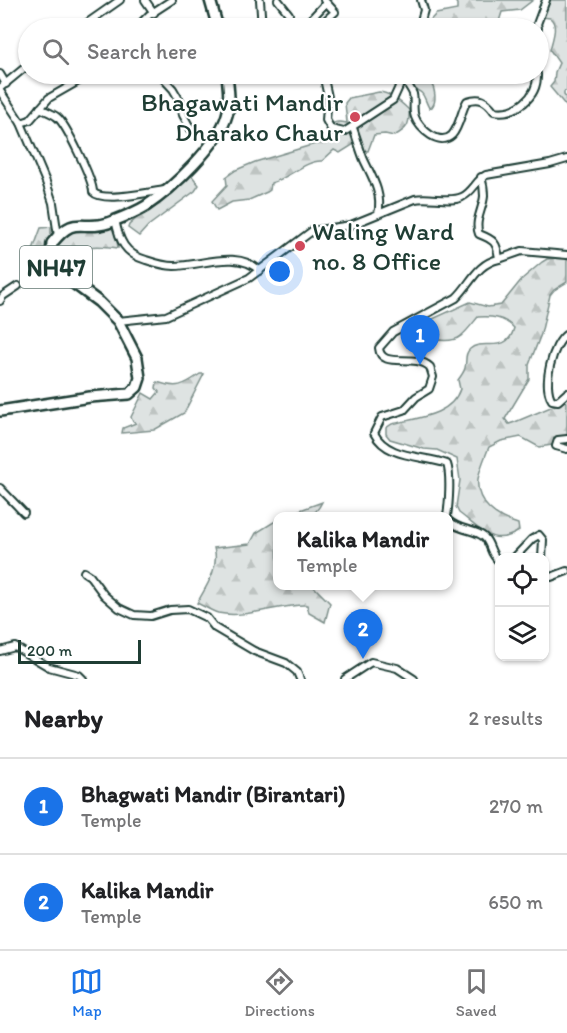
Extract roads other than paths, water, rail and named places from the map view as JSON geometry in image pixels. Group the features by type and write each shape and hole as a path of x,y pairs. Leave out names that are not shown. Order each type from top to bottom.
{"highway":[{"path":"210,0 215,18"},
{"name":"NH47","path":"0,411 90,397 129,394 137,387 140,378 137,358 118,321 99,302 61,274 51,253 52,243 69,226 98,225 115,219 146,206 166,190 216,140 228,111 227,84"}],"street":[{"path":"94,18 120,0"},
{"path":"145,0 153,13"},
{"path":"147,18 172,0"},
{"path":"260,0 261,18"},
{"path":"278,0 289,14"},
{"path":"421,0 423,10 421,18"},
{"path":"539,18 546,0"},
{"path":"0,74 2,88 21,123 46,182 58,236"},
{"path":"2,88 18,74"},
{"path":"21,123 30,120 49,98 74,84"},
{"path":"169,84 180,101 183,114 193,133"},
{"path":"325,84 328,97 326,120 331,129 338,132 353,128 393,100 399,84"},
{"path":"407,84 415,103 414,117 428,134 440,139 446,139 452,135 467,101 478,99 487,101 494,111 503,113 522,105 530,96 535,84"},
{"path":"40,108 58,117 67,131 85,166 95,195 106,198 166,190"},
{"path":"353,128 363,158 374,177 378,194 378,214"},
{"path":"118,321 166,316 249,278 312,231 351,225 424,197 459,199 465,196 481,177 494,172 537,167 567,159"},
{"path":"481,177 484,197 477,225 478,231 479,234 490,237 496,245 499,258"},
{"path":"378,194 384,201 399,205"},
{"path":"115,219 118,237 127,251 141,259 173,266 232,259 252,264 260,271"},
{"path":"449,512 450,473 447,464 397,453 378,441 374,433 382,417 404,410 416,397 429,389 433,377 430,367 415,360 398,361 384,358 381,356 380,348 393,332 456,298 464,291 474,274 494,260 522,251 567,255"},
{"path":"0,301 3,296 18,286"},
{"path":"567,334 552,356 547,382 549,396 552,400 558,401 567,393"},
{"path":"567,439 558,440 556,446 567,449"},
{"path":"0,488 24,513"},
{"path":"453,524 482,535 495,558"},
{"path":"518,553 531,539 539,535 543,540 542,553"},
{"path":"549,576 567,571"},
{"path":"84,572 119,608 134,615 151,616 170,610 188,609 207,618 215,628 254,651 286,663 297,672 300,679"},
{"path":"0,651 15,647 49,667 79,675 83,679"},
{"path":"345,679 370,662 397,668 414,679"}],"place":[{"name":"Bhagawati Mandir Dharako Chaur","path":"355,117"},
{"name":"Waling Ward no. 8 Office","path":"300,246"},
{"name":"Bhagwati Mandir (Birantari)","path":"420,365"},
{"name":"Kalika Mandir","path":"363,659"}]}
